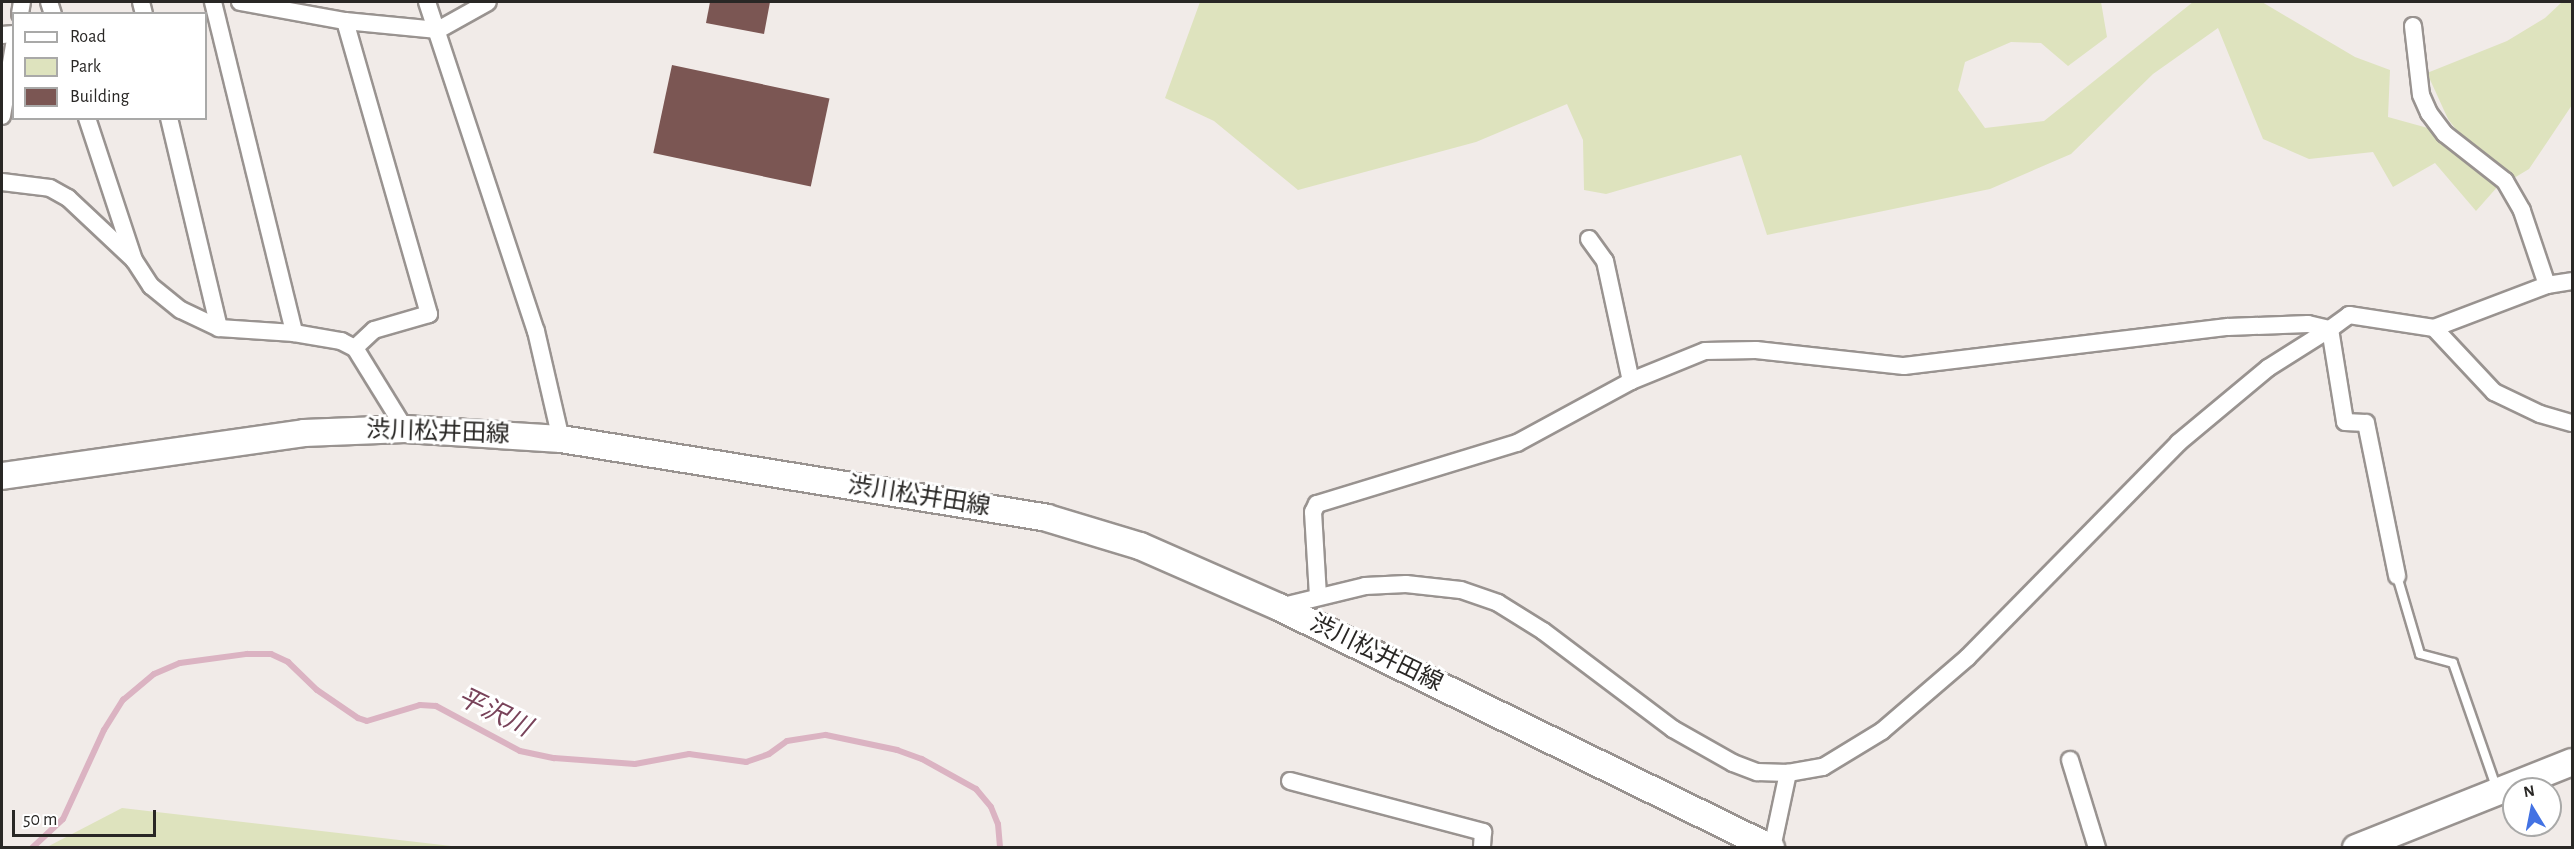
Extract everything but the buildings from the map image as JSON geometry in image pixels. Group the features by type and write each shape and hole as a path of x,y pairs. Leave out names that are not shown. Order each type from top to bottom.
{"main road":[{"name":"渋川松井田線","path":"2,476 304,433 405,429 561,439 1047,518 1140,546 1280,607 1771,848"},
{"path":"2356,848 2572,762"}],"street":[{"path":"213,2 294,333"},
{"path":"240,2 345,21 438,30 488,2"},
{"path":"427,2 536,331 561,439"},
{"path":"345,21 429,314 374,330 355,348"},
{"path":"2413,26 2421,95 2429,113 2445,134 2505,181 2522,211 2547,285"},
{"path":"2,116 12,57"},
{"path":"88,120 134,260"},
{"path":"169,120 219,328"},
{"path":"2,182 50,188 68,198 134,260 151,286 181,310 219,328 294,333 341,340 355,348 405,429"},
{"path":"1589,239 1605,261 1631,381"},
{"path":"1280,607 1365,586 1406,584 1461,590 1488,600 1543,631 1673,729 1711,751 1757,772 1788,773 1823,767 1882,731 1968,657 2178,443 2268,368 2330,330 2349,315 2434,328 2547,285 2572,281"},
{"path":"1318,596 1313,512 1317,504 1517,443 1631,381 1696,354 1727,348 1904,366 2228,327 2307,324 2330,330"},
{"path":"2434,328 2494,392 2540,414 2572,423"},
{"path":"2330,330 2344,422 2366,423 2397,576"},
{"path":"2070,760 2097,848"},
{"path":"1771,848 1788,773"},
{"path":"1290,781 1482,832 1482,848"}],"lane":[{"path":"2397,576 2420,654 2453,663 2498,792"}],"green space":[{"path":"1200,2 2101,2 2107,37 2068,66 2041,43 2011,42 1965,62 1958,90 1985,128 2044,121 2193,2 2262,2 2355,57 2390,70 2388,117 2435,130 2451,151 2499,185 2476,211 2435,163 2393,187 2373,152 2309,159 2263,139 2218,28 2153,74 2071,154 1990,189 1767,235 1741,155 1606,194 1584,190 1583,140 1567,104 1476,142 1298,190 1214,121 1165,98"},
{"path":"2562,2 2572,2 2572,105 2529,169 2514,178 2464,140 2448,119 2427,73 2507,41 2545,18"},
{"path":"122,808 460,847 47,847"}],"waterway":[{"name":"平沢川","path":"32,848 63,819 104,730 123,700 154,674 180,663 247,654 271,654 288,662 317,690 358,718 367,721 420,705 436,706 520,751 554,758 635,764 689,754 746,762 769,754 787,741 826,735 897,750 922,759 976,789 991,807 998,824 1000,848"}]}
